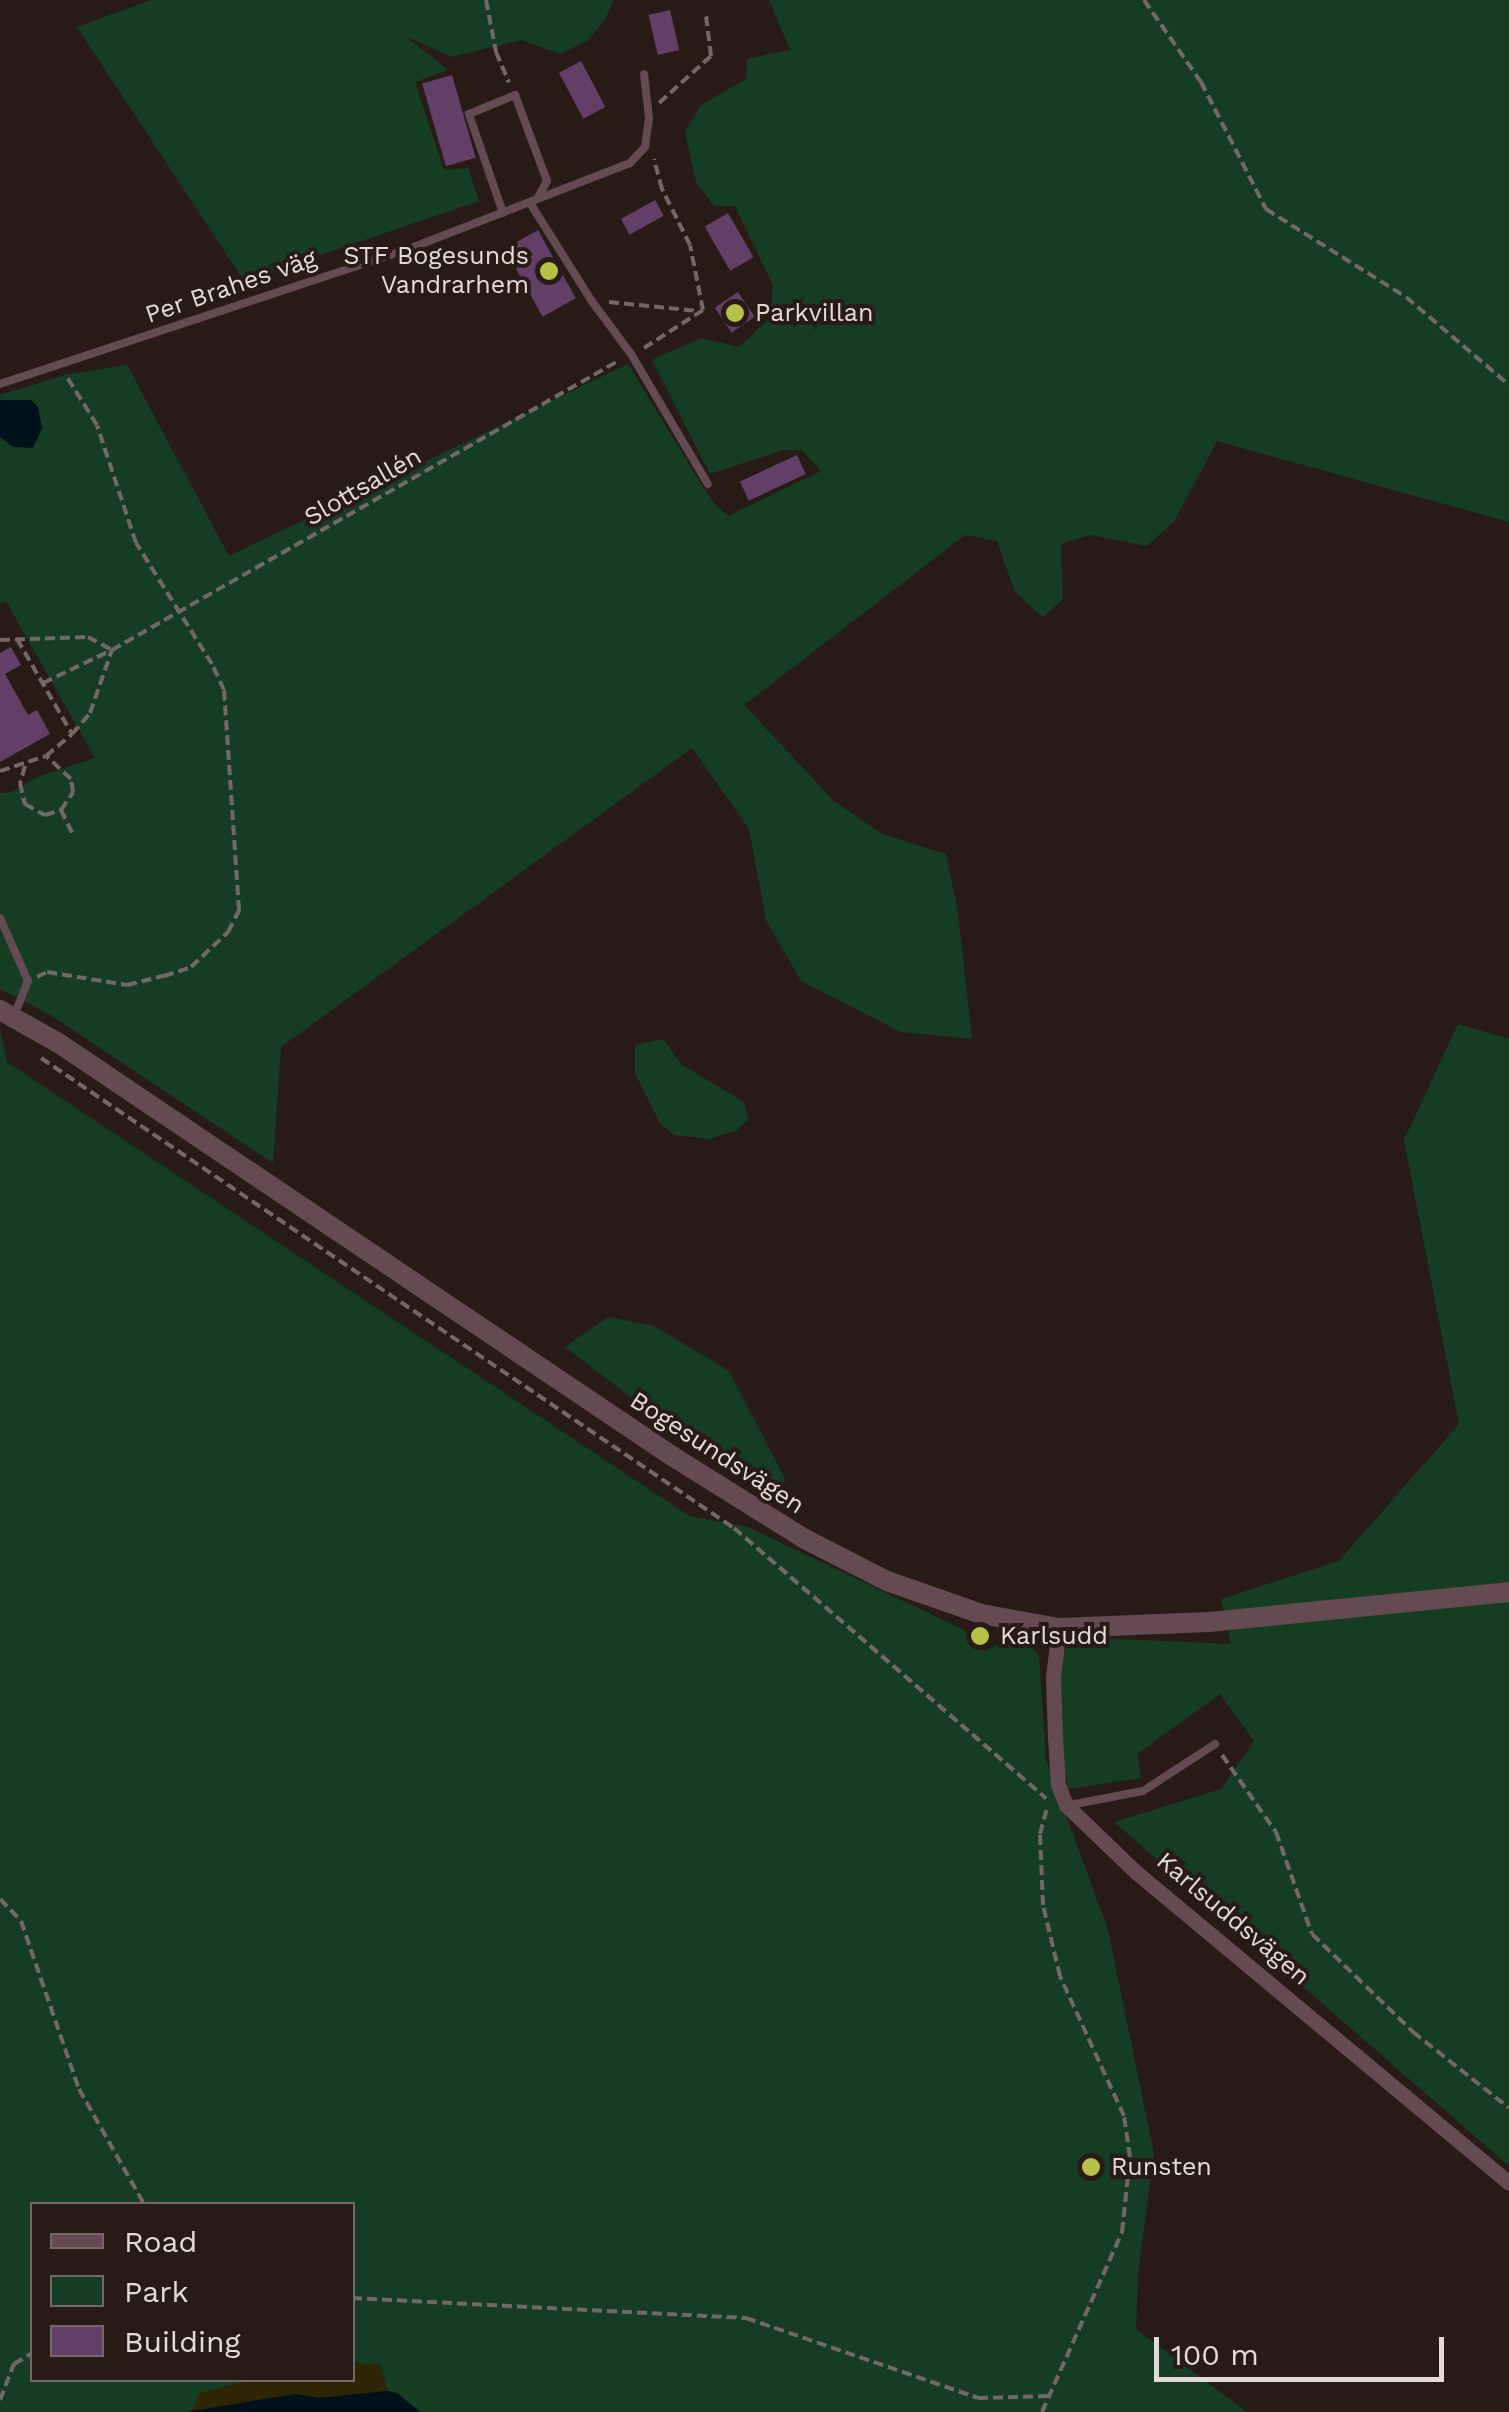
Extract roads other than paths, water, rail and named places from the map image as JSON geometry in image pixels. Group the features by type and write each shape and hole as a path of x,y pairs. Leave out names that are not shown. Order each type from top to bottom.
{"street":[{"name":"Bogesundsvägen","path":"7,1014 672,1456 859,1568 935,1599 981,1614 1059,1628 1209,1622 1509,1592"},
{"path":"1058,1803 1053,1677 1059,1628"},
{"name":"Karlsuddsvägen","path":"1058,1803 1509,2183"}],"lane":[{"name":"Per Brahes väg","path":"0,384 504,213 630,163 645,147 649,119 644,74"},
{"path":"504,213 469,114 515,95 548,182 544,193 530,203 591,300 631,354 708,484"},
{"path":"0,918 28,981 7,1014"},
{"path":"1058,1803 1143,1790 1215,1744"}],"place":[{"name":"STF Bogesunds Vandrarhem","path":"549,271"},
{"name":"Parkvillan","path":"735,313"},
{"name":"Karlsudd","path":"980,1636"},
{"name":"Runsten","path":"1091,2167"}]}
